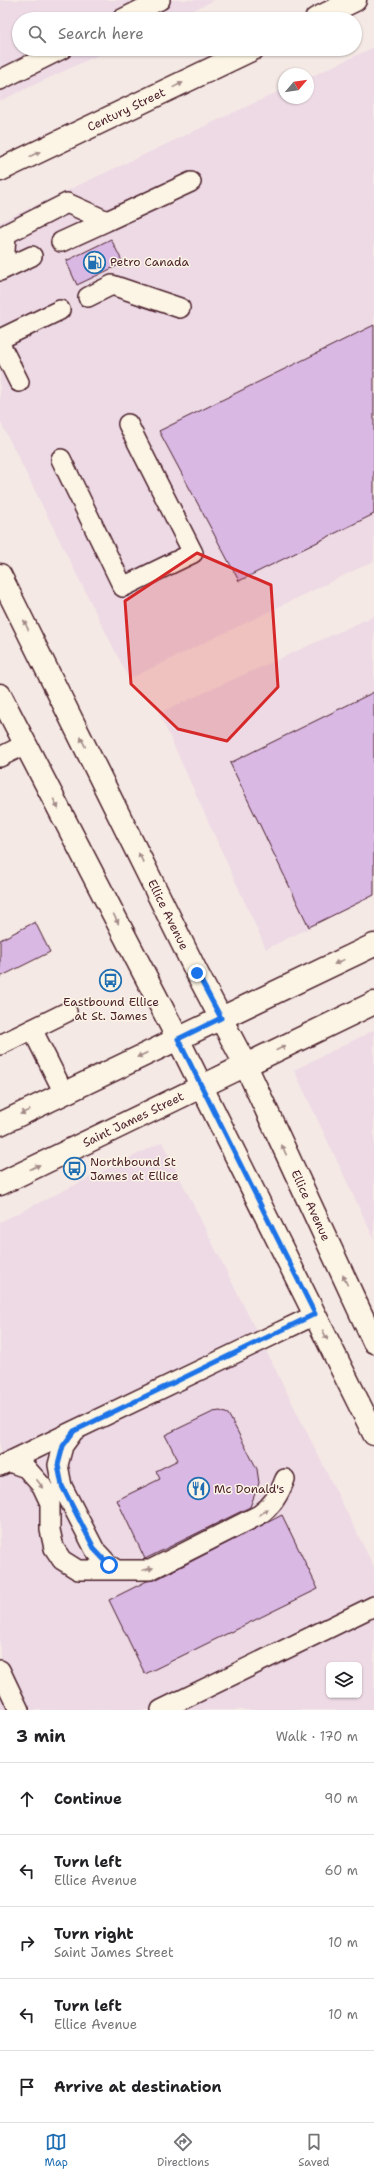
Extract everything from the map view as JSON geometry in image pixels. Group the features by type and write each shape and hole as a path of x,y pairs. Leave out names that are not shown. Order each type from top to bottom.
{"main road":[{"path":"330,12 355,0"},
{"name":"Century Street","path":"0,170 238,56"},
{"name":"Ellice Avenue","path":"0,576 246,1066 374,1342"},
{"path":"0,695 178,1039 374,1434"},
{"path":"0,1124 374,945"},
{"name":"Saint James Street","path":"0,1184 374,1003"}],"lane":[{"path":"136,12 160,0"},
{"path":"0,80 48,56"},
{"path":"61,242 191,182"},
{"path":"2,270 6,234 67,203 107,221"},
{"path":"2,270 32,256"},
{"path":"88,297 112,285 180,308"},
{"path":"0,339 60,310"},
{"path":"0,344 19,382"},
{"path":"61,459 123,587 193,553 128,424"},
{"path":"0,757 26,744"},
{"path":"0,1045 67,1012"},
{"path":"32,1029 64,1093"},
{"path":"5,1464 315,1314"},
{"path":"74,1431 63,1446 58,1465 62,1486 95,1550 109,1565 117,1570"},
{"path":"5,1464 26,1468 42,1486 50,1503 50,1530 54,1548 62,1560 78,1570 150,1570 259,1515 269,1508 280,1491 285,1479"},
{"path":"161,1710 374,1606"},
{"path":"0,1670 19,1710"}],"highlighted area":[{"path":"197,553 271,585 278,687 227,741 178,729 131,684 125,601"}],"shaded area":[{"path":"0,0 215,0 189,12 12,12 12,56 96,56 0,101"},
{"path":"374,47 374,561 129,679 0,421 0,222 278,92 278,104 314,104 314,75 355,56 362,56 362,53"},
{"path":"374,616 374,896 266,949 159,713"},
{"path":"374,1030 374,1239 294,1070"},
{"path":"162,1142 374,1567 374,1710 0,1710 0,1222"}],"building":[{"name":"Petro Canada","path":"111,239 123,263 77,285 66,261"},
{"path":"374,325 374,514 239,581 159,431"},
{"path":"374,692 374,895 309,927 230,763"},
{"path":"35,922 50,952 0,977 0,940"},
{"name":"Mc Donald's","path":"220,1411 228,1414 257,1469 259,1483 250,1507 145,1559 117,1500 160,1479 156,1471 178,1460 165,1435 213,1412"},
{"path":"282,1515 318,1589 145,1674 109,1600 147,1581 155,1580"}],"place":[{"name":"Petro Canada","path":"94,262"},
{"name":"Eastbound Ellice at St. James","path":"111,981"},
{"name":"Northbound St James at Ellice","path":"74,1169"},
{"name":"Mc Donald's","path":"198,1489"}],"route":[{"path":"109,1565 95,1550 62,1486 58,1465 63,1446 74,1431 315,1314 178,1039 221,1018 197,973"}]}
